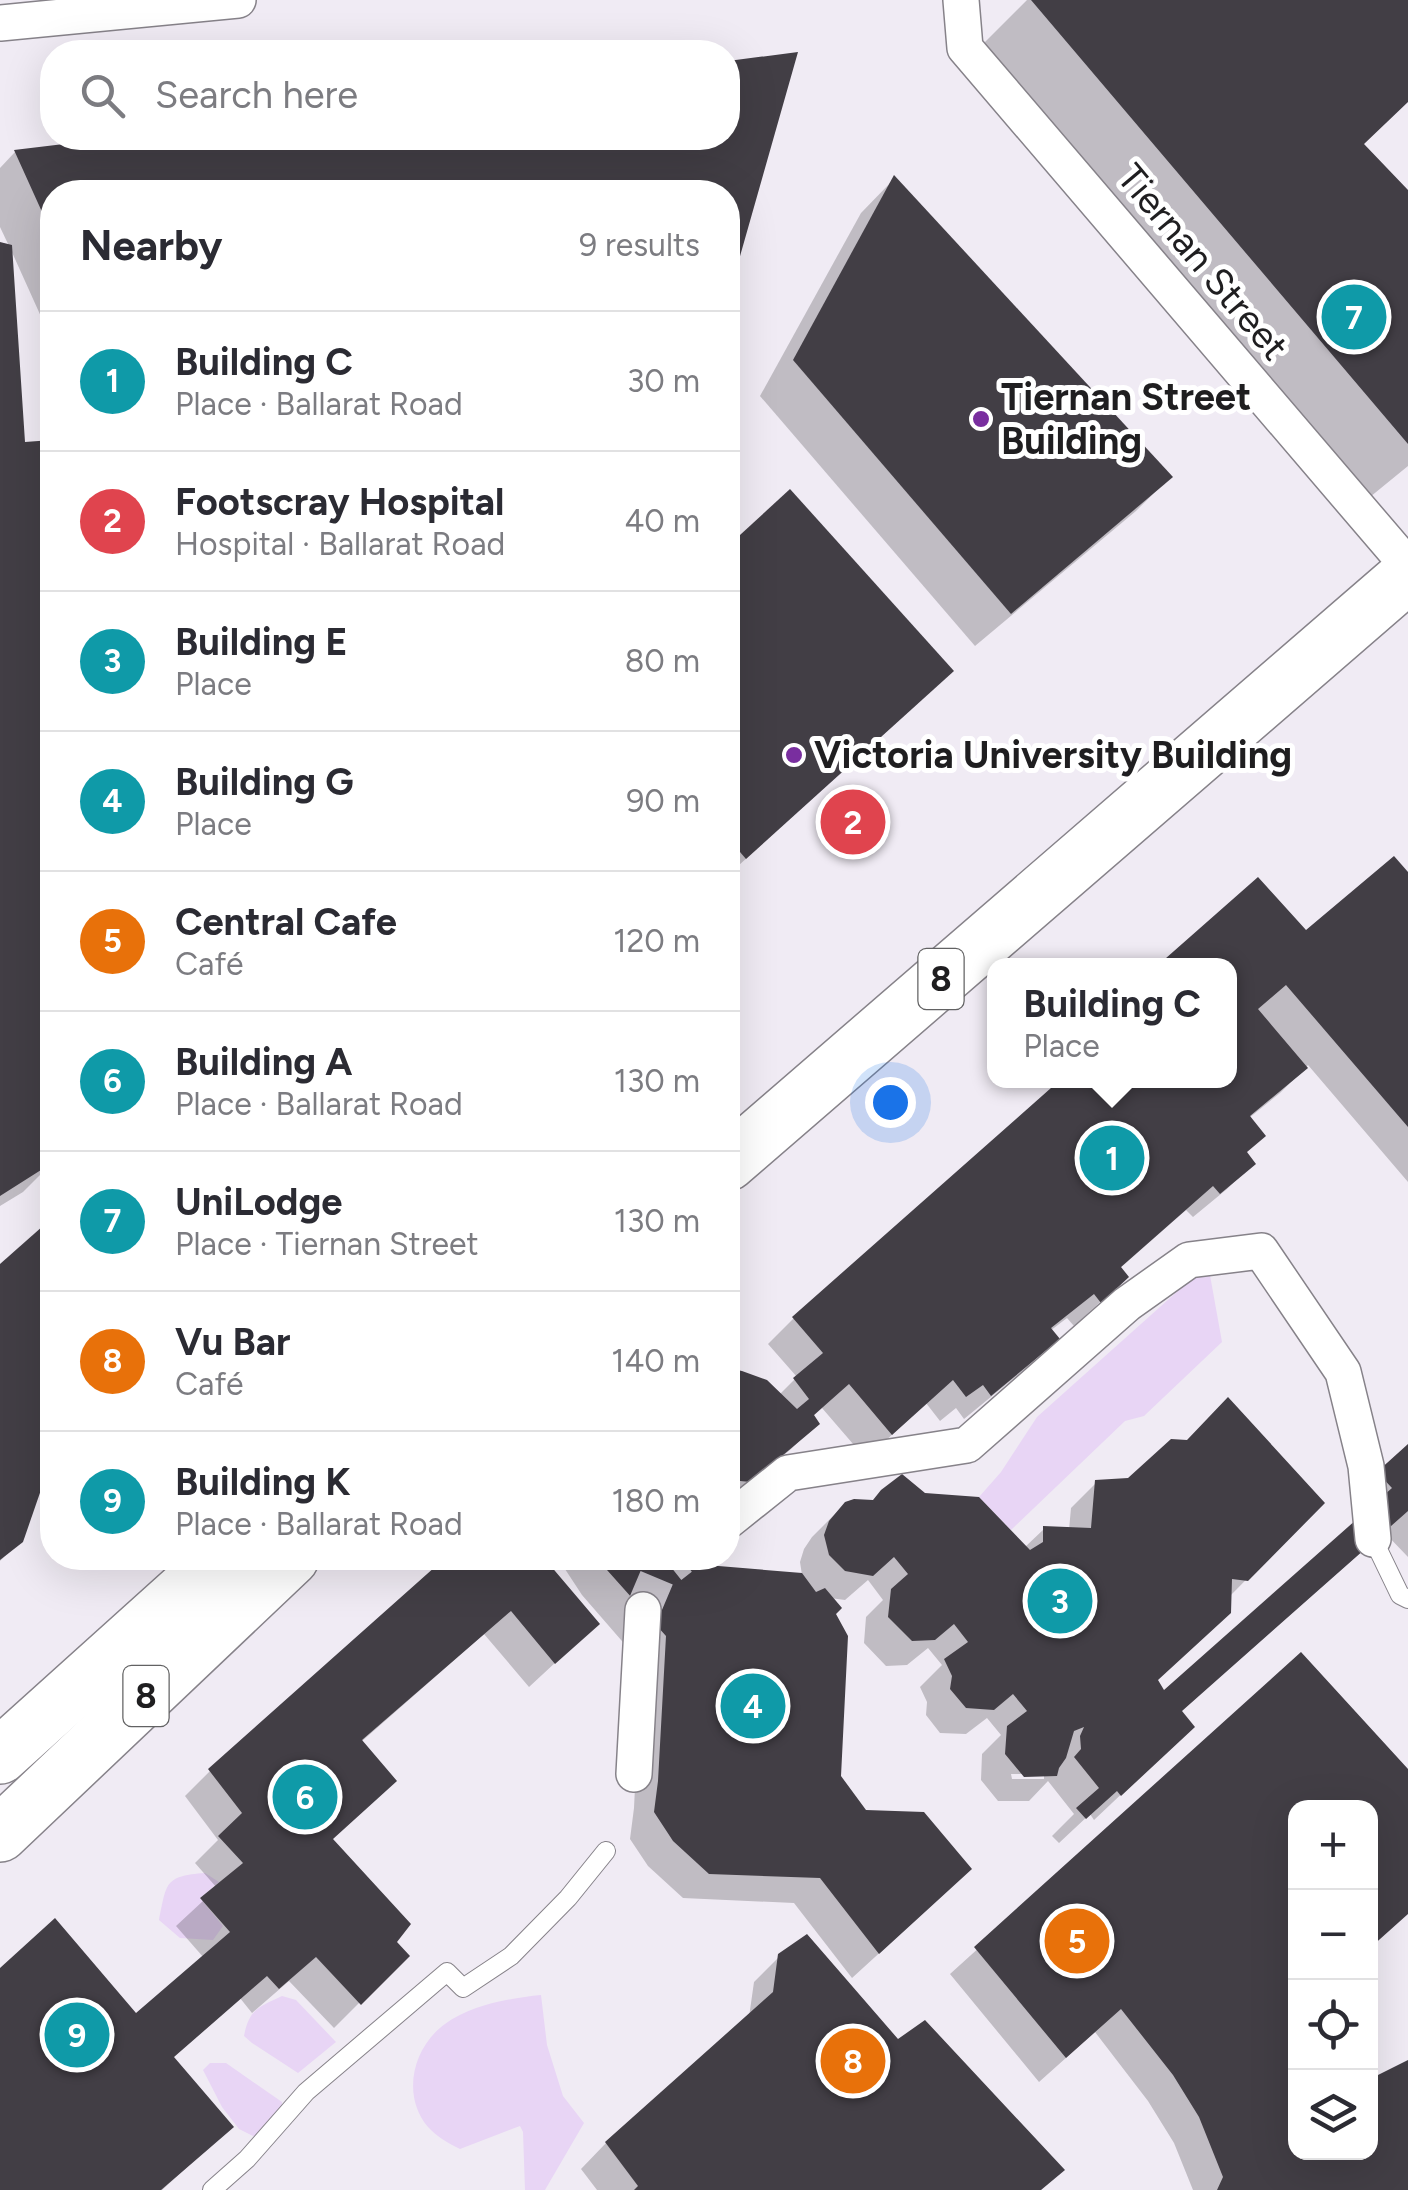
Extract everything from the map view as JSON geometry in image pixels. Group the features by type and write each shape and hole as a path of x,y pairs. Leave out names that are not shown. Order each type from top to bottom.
{"highway":[{"name":"8","path":"740,1152 1408,575"},
{"name":"8","path":"0,1756 207,1570"},
{"name":"8","path":"0,1834 278,1570"}],"street":[{"path":"0,23 238,0"},
{"name":"Tiernan Street","path":"961,0 966,48 1408,566"},
{"path":"740,1511 788,1473 966,1444 1127,1304 1188,1260 1261,1252 1343,1372 1366,1466 1373,1538"},
{"path":"634,1774 643,1610"}],"lane":[{"path":"1373,1538 1400,1595 1408,1599"},
{"path":"212,2190 247,2159 306,2092 447,1972 463,1988 511,1956 568,1898 606,1851"}],"shaded area":[{"path":"1208,1264 1222,1342 1144,1416 1125,1421 1011,1530 979,1497 1001,1472 1037,1417"},
{"path":"205,1873 219,1882 200,1898 223,1926 213,1940 180,1938 159,1920 166,1890 175,1879"},
{"path":"541,1995 547,2045 563,2096 584,2123 545,2190 525,2190 520,2126 460,2149 428,2127 420,2114 415,2101 414,2072 425,2045 455,2017 504,2000"},
{"path":"282,1996 296,2000 336,2042 298,2073 244,2036 256,2010"},
{"path":"210,2063 226,2063 282,2102 282,2109 255,2137 239,2129 222,2107 203,2070"}],"building":[{"path":"1031,0 1408,0 1408,102 1364,144 1408,190 1408,444"},
{"path":"798,52 740,256 740,180 40,180 40,207 14,150 40,147 40,150 740,150 740,59"},
{"name":"Tiernan Street Building","path":"894,175 1173,477 1011,614 793,360"},
{"path":"0,242 12,245 25,442 40,441 40,1171 0,1196"},
{"name":"Victoria University Building","path":"790,489 954,671 746,859 740,852 740,535"},
{"path":"1394,856 1408,872 1408,1127 1286,985 1258,1009 1308,1068 1250,1116 1266,1136 1247,1152 1256,1164 1220,1194 1213,1186 1121,1267 1129,1277 1101,1303 1094,1294 1051,1328 1060,1339 991,1396 983,1385 966,1397 953,1380 892,1435 849,1384 814,1415 820,1424 751,1482 740,1481 740,1371 767,1380 797,1409 809,1399 793,1378 823,1353 792,1317 1051,1088 1237,1088 1237,958 1166,958 1258,877 1306,930"},
{"path":"40,1229 40,1493 23,1542 0,1560 0,1264"},
{"path":"1228,1397 1325,1503 1248,1581 1232,1579 1231,1613 1158,1680 1164,1690 1392,1488 1377,1472 1408,1444 1408,1511 1182,1711 1195,1727 1121,1796 1117,1791 1086,1819 1076,1808 1099,1788 1074,1757 1081,1749 1084,1727 1074,1731 1057,1776 1024,1777 1005,1754 1007,1726 1027,1711 1013,1694 994,1710 966,1708 950,1689 952,1676 944,1659 968,1642 954,1624 935,1640 912,1641 888,1617 891,1589 908,1574 894,1557 873,1576 845,1571 829,1555 824,1535 829,1521 845,1502 873,1500 902,1474 925,1493 979,1497 1030,1550 1043,1542 1043,1526 1091,1528 1095,1480 1128,1478 1171,1439 1187,1440"},
{"path":"740,1568 802,1573 816,1592 825,1588 842,1608 836,1614 848,1636 841,1776 866,1810 924,1812 972,1869 879,1954 820,1878 709,1874 673,1841 654,1812 666,1636 607,1570"},
{"path":"432,1570 554,1570 600,1624 555,1664 511,1611 362,1740 397,1781 333,1839 411,1924 397,1942 410,1956 361,2005 316,1957 279,1989 267,1976 174,2057 234,2127 161,2190 0,2190 0,1968 55,1918 136,2013 230,1932 200,1898 243,1863 218,1836 242,1813 208,1769"},
{"path":"1301,1652 1408,1769 1408,1914 1378,1941 1378,1800 1288,1800 1288,2160 1378,2160 1378,2075 1408,2060 1408,2190 1217,2190 1223,2177 1199,2117 1173,2075 1121,2009 1066,2058 974,1947"},
{"path":"807,1934 898,2039 925,2020 1065,2170 1041,2190 634,2190 638,2186 605,2142 773,1992 778,1954"}],"tunnel":[{"path":"643,1610 657,1577 666,1570"}],"place":[{"name":"UniLodge","path":"1354,317"},
{"name":"Tiernan Street Building","path":"981,419"},
{"name":"Victoria University Building","path":"794,755"},
{"name":"Footscray Hospital","path":"853,822"},
{"name":"Building C","path":"1112,1158"},
{"name":"Building E","path":"1060,1601"},
{"name":"Building G","path":"753,1706"},
{"name":"Building A","path":"305,1797"},
{"name":"Central Cafe","path":"1077,1941"},
{"name":"Building K","path":"77,2035"},
{"name":"Vu Bar","path":"853,2061"}]}
